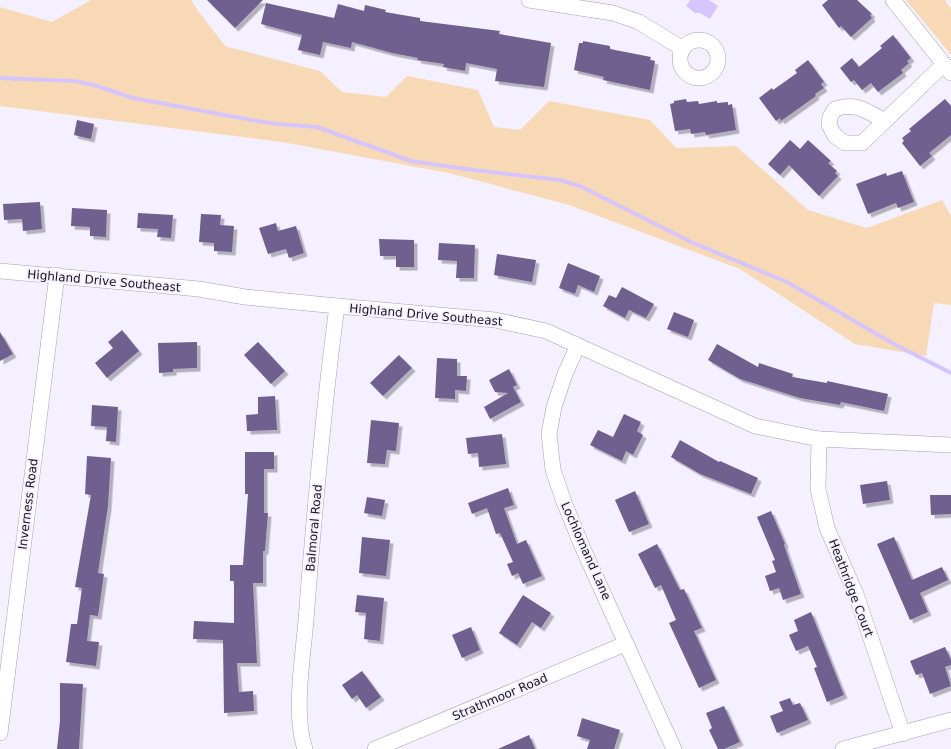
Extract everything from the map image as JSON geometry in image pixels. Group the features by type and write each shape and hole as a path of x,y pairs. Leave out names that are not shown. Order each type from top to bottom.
{"street":[{"path":"529,0 613,13 639,22 683,49"},
{"path":"884,122 947,68 893,0"},
{"name":"Highland Drive Southeast","path":"0,271 193,289 245,297 495,320 538,328 755,426 819,439 951,445"},
{"name":"Inverness Road","path":"0,733 57,276"},
{"name":"Balmoral Road","path":"305,749 299,714 321,431 337,306"},
{"name":"Lochlomand Lane","path":"578,345 565,374 554,407 549,434 553,470 564,502 625,644 674,749"},
{"name":"Heathridge Court","path":"819,439 818,489 827,528 856,594 903,734"},
{"name":"Strathmoor Road","path":"375,749 625,644"},
{"path":"843,749 951,720"}],"shaded area":[{"path":"91,0 192,0 193,4 225,46 320,71 342,92 386,97 407,76 478,90 494,127 520,130 549,101 650,120 676,148 736,146 808,210 867,228 942,200 951,216 951,305 934,303 926,356 855,344 740,269 569,205 449,173 282,142 0,106 0,7 52,22"},
{"path":"690,0 709,0 718,6 710,19 700,13 695,13 686,6"},
{"path":"906,0 945,0 951,9 951,55"}],"building":[{"path":"207,0 263,0 235,28"},
{"path":"828,0 857,0 872,14 870,15 872,18 851,37 841,26 839,28 822,5"},
{"path":"266,3 334,18 338,4 364,11 365,5 386,10 385,12 420,18 420,21 500,31 499,34 551,43 544,87 495,81 497,69 466,63 465,71 443,67 444,64 417,60 418,58 392,53 352,42 351,48 323,42 320,55 298,50 302,35 261,24"},
{"path":"893,35 911,58 907,61 909,63 901,70 903,73 878,92 871,83 862,90 854,80 851,82 840,68 852,58 859,67 882,48 880,46"},
{"path":"583,41 610,46 610,49 651,57 650,60 655,61 650,90 603,80 604,77 574,70 579,43 583,43"},
{"path":"808,60 824,82 821,84 824,88 815,94 816,96 781,121 780,118 776,121 759,98 772,88 773,90 797,73 795,70"},
{"path":"686,99 687,102 698,101 699,104 717,101 717,103 728,102 728,105 732,104 736,130 706,135 705,132 691,134 690,129 675,131 670,104 674,103 674,101"},
{"path":"945,99 951,106 951,135 929,153 932,156 920,166 902,143 904,141 902,138 911,131 909,129"},
{"path":"77,120 94,124 91,139 74,135"},
{"path":"790,140 800,149 808,140 831,161 828,163 837,171 835,173 838,176 819,196 789,165 780,175 768,164"},
{"path":"902,171 914,202 898,208 896,203 868,214 856,184 886,173 887,176"},
{"path":"40,202 42,229 23,231 22,219 4,220 3,204"},
{"path":"72,208 107,210 106,237 90,236 90,227 71,226"},
{"path":"138,213 173,215 171,238 157,237 158,229 137,228"},
{"path":"201,214 221,215 220,225 234,226 232,252 214,251 214,243 199,242"},
{"path":"276,223 278,231 296,226 304,253 289,258 286,249 268,254 259,228"},
{"path":"379,239 414,240 414,267 396,267 396,256 380,256"},
{"path":"439,243 475,245 474,278 456,278 457,261 438,260"},
{"path":"497,254 536,260 532,282 494,275"},
{"path":"568,263 600,276 594,292 578,285 575,294 559,288"},
{"path":"622,287 654,304 646,318 629,310 625,318 603,306 609,295 616,298"},
{"path":"674,312 694,320 688,337 667,329"},
{"path":"122,330 139,351 107,378 95,363 113,348 108,342"},
{"path":"0,332 13,354 0,361"},
{"path":"197,342 197,368 173,369 173,372 159,373 158,343"},
{"path":"258,342 285,371 271,384 244,355"},
{"path":"717,344 758,367 759,363 793,374 792,377 827,383 827,381 888,394 884,411 841,402 840,405 800,398 740,379 708,360"},
{"path":"399,355 412,368 383,396 370,383"},
{"path":"437,358 457,359 457,376 467,376 466,391 455,390 455,399 435,398"},
{"path":"509,369 517,385 513,387 521,402 490,419 484,407 508,393 495,392 489,380"},
{"path":"275,396 277,430 247,431 246,415 258,414 258,397"},
{"path":"92,405 118,407 116,442 106,441 107,427 91,426"},
{"path":"624,414 641,422 637,431 643,435 633,455 626,451 622,461 590,445 598,430 613,437"},
{"path":"371,420 399,423 396,451 387,450 385,464 367,463"},
{"path":"502,434 506,464 479,467 478,453 468,454 466,438"},
{"path":"680,440 719,462 720,461 758,478 751,494 700,474 671,457"},
{"path":"245,452 274,452 274,469 264,469 264,513 268,513 265,551 263,551 263,583 253,583 257,663 237,663 239,692 253,691 254,711 224,713 223,640 193,639 194,621 234,623 234,581 230,581 230,565 243,565 248,494 245,494"},
{"path":"87,456 111,458 108,506 98,573 104,574 98,616 90,615 87,641 99,642 96,666 66,662 71,624 77,624 82,588 75,587 91,495 85,494"},
{"path":"887,481 890,500 863,504 860,485"},
{"path":"508,488 514,505 504,508 517,544 526,540 542,576 523,584 518,573 512,576 507,564 513,562 500,533 496,534 487,508 472,514 468,503"},
{"path":"635,491 649,524 629,532 615,500"},
{"path":"930,495 951,495 951,514 931,515"},
{"path":"367,497 385,500 382,516 364,513"},
{"path":"771,511 785,544 784,545 801,594 783,600 779,588 770,591 765,576 776,572 772,561 775,560 757,517"},
{"path":"362,537 390,540 386,576 359,573"},
{"path":"894,537 912,580 942,567 948,580 920,593 928,612 910,620 877,544"},
{"path":"657,544 680,590 684,589 702,628 694,631 716,680 699,688 669,623 676,620 661,585 655,588 638,554"},
{"path":"357,595 384,598 380,641 364,639 366,613 355,612"},
{"path":"523,595 551,613 541,628 532,622 517,645 499,633"},
{"path":"811,612 844,695 827,702 814,668 817,667 808,646 796,651 789,635 798,631 794,620"},
{"path":"471,627 480,650 462,658 452,635"},
{"path":"945,647 951,660 951,665 945,667 951,686 930,694 922,673 916,675 910,661"},
{"path":"362,671 381,697 366,708 357,695 352,699 342,685"},
{"path":"60,683 83,684 79,749 57,749 60,721"},
{"path":"790,698 793,705 800,703 808,720 777,733 770,716 783,711 779,702"},
{"path":"724,706 740,742 724,749 718,749 709,730 712,728 706,713"},
{"path":"582,718 620,730 614,749 587,749 590,740 577,736"},
{"path":"529,735 535,749 498,749"}],"waterway":[{"path":"0,78 74,81 94,85 133,98 276,124 317,127 411,161 560,180 580,186 691,242 787,282 894,344 951,373"}]}
